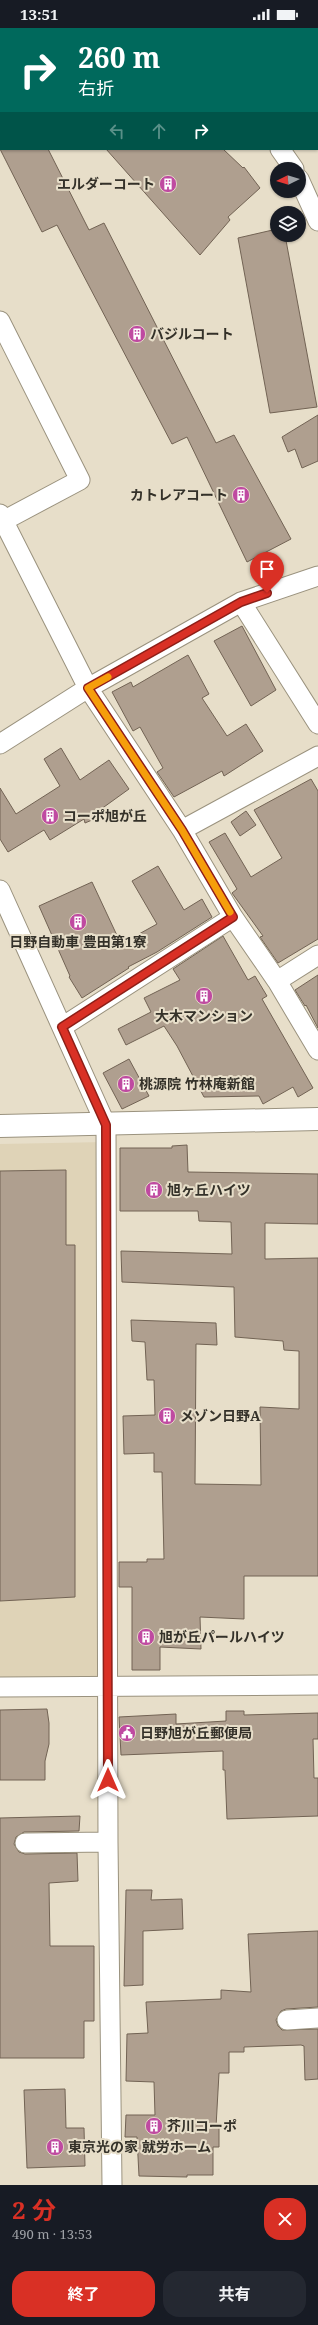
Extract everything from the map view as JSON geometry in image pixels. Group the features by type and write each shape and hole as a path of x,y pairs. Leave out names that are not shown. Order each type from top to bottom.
{"street":[{"path":"281,150 289,162"},
{"path":"306,194 318,221"},
{"path":"0,321 80,480 2,517 9,549 88,688 182,830 233,917 277,981 318,1050"},
{"path":"0,744 88,688 241,602 318,576"},
{"path":"241,602 318,724"},
{"path":"182,830 318,756"},
{"path":"0,890 106,1125 108,1842 112,2185"},
{"path":"62,1027 233,917"},
{"path":"277,981 318,956"},
{"path":"0,1126 106,1125 318,1119"},
{"path":"0,1688 318,1685"},
{"path":"25,1843 108,1842"},
{"path":"287,2020 318,2018"}],"shaded area":[{"path":"106,1142 108,1687 0,1687 0,1144"}],"building":[{"path":"1,150 49,150 89,230 104,223 216,443 234,435 291,539 247,562 187,437 172,444 57,225 42,232"},
{"name":"エルダーコート","path":"107,150 224,150 243,168 244,167 260,188 228,217 230,220 200,255"},
{"path":"270,231 270,242 286,242 317,407 270,413 238,238"},
{"path":"318,415 318,461 302,468 295,449 288,452 282,437"},
{"path":"242,626 276,690 251,706 214,641"},
{"path":"188,655 209,694 202,698 227,736 246,724 263,751 224,776 222,771 174,797 157,772 163,768 140,727 133,731 112,692 131,682 133,687"},
{"path":"61,748 80,780 109,760 129,789 97,812 99,817 85,823 84,819 50,840 44,830 8,852 0,839 0,788 16,814 60,786 44,759"},
{"path":"311,779 318,791 318,939 278,963 260,937 263,936 232,893 237,889 209,842 225,833 251,877 282,858 254,810"},
{"path":"246,811 256,825 240,836 231,822"},
{"path":"158,866 184,910 202,899 212,917 157,952 128,967 129,968 82,998 69,977 70,976 39,906 92,882 121,944 157,924 132,881"},
{"path":"223,936 248,980 255,976 267,996 262,999 313,1088 298,1097 293,1087 263,1104 259,1096 204,1097 177,1046 164,1026 126,1045 118,1029 151,1012 144,998 180,980 173,969"},
{"path":"318,975 318,1028 306,1005 305,1006 295,990"},
{"name":"桃源院 竹林庵新館","path":"129,1059 149,1096 122,1109 103,1073"},
{"path":"187,1145 188,1172 318,1174 318,1224 265,1223 265,1259 318,1258 318,1576 244,1576 244,1619 200,1617 201,1649 160,1647 160,1670 132,1670 132,1587 119,1587 119,1562 147,1562 147,1559 164,1559 162,1472 154,1472 154,1453 124,1454 123,1416 155,1415 154,1380 147,1380 145,1342 132,1341 131,1320 216,1323 217,1345 196,1344 195,1484 261,1485 260,1407 299,1409 299,1351 284,1350 283,1341 235,1337 234,1287 122,1282 121,1251 232,1254 231,1222 199,1221 198,1211 120,1211 120,1148 172,1148 172,1146"},
{"path":"66,1170 66,1245 75,1245 75,1597 0,1601 0,1171"},
{"path":"47,1709 49,1744 45,1761 45,1780 0,1780 0,1710"},
{"path":"226,1711 244,1711 244,1715 318,1713 318,1739 313,1739 314,1778 318,1778 318,1816 227,1819 223,1751 121,1755 119,1717 176,1714 176,1724 226,1721"},
{"path":"80,1816 79,1831 24,1832 16,1837 14,1844 19,1852 25,1854 77,1853 78,1881 49,1883 50,1946 94,1946 94,2021 84,2021 84,2058 0,2058 0,1818"},
{"path":"126,1890 152,1890 151,1900 182,1899 183,1929 143,1931 143,1985 124,1986"},
{"path":"318,1931 318,2007 286,2009 281,2011 276,2020 278,2026 282,2030 318,2029 318,2079 305,2080 304,2046 301,2045 244,2047 244,2052 229,2052 229,2073 219,2073 216,2127 219,2127 219,2147 213,2147 213,2175 187,2175 187,2177 139,2176 137,2137 125,2137 126,2115 155,2115 154,2082 126,2081 127,2034 148,2033 146,2002 221,1999 221,1990 251,1992 248,1934"},
{"name":"東京光の家 就労ホーム","path":"65,2089 66,2128 84,2128 85,2166 27,2168 24,2090"}],"slow traffic":[{"path":"108,677 88,688 182,830 230,912"}],"place":[{"name":"エルダーコート","path":"168,184"},
{"name":"バジルコート","path":"137,334"},
{"name":"カトレアコート","path":"241,495"},
{"name":"コーポ旭が丘","path":"50,816"},
{"name":"日野自動車 豊田第1寮","path":"78,922"},
{"name":"大木マンション","path":"204,996"},
{"name":"桃源院 竹林庵新館","path":"126,1084"},
{"name":"旭ヶ丘ハイツ","path":"154,1190"},
{"name":"メゾン日野A","path":"167,1416"},
{"name":"旭が丘パールハイツ","path":"146,1637"},
{"name":"日野旭が丘郵便局","path":"127,1733"},
{"name":"芥川コーポ","path":"154,2126"},
{"name":"東京光の家 就労ホーム","path":"55,2147"}],"route":[{"path":"108,1780 106,1125 62,1027 233,917 182,830 88,688 241,602 267,593"}]}
